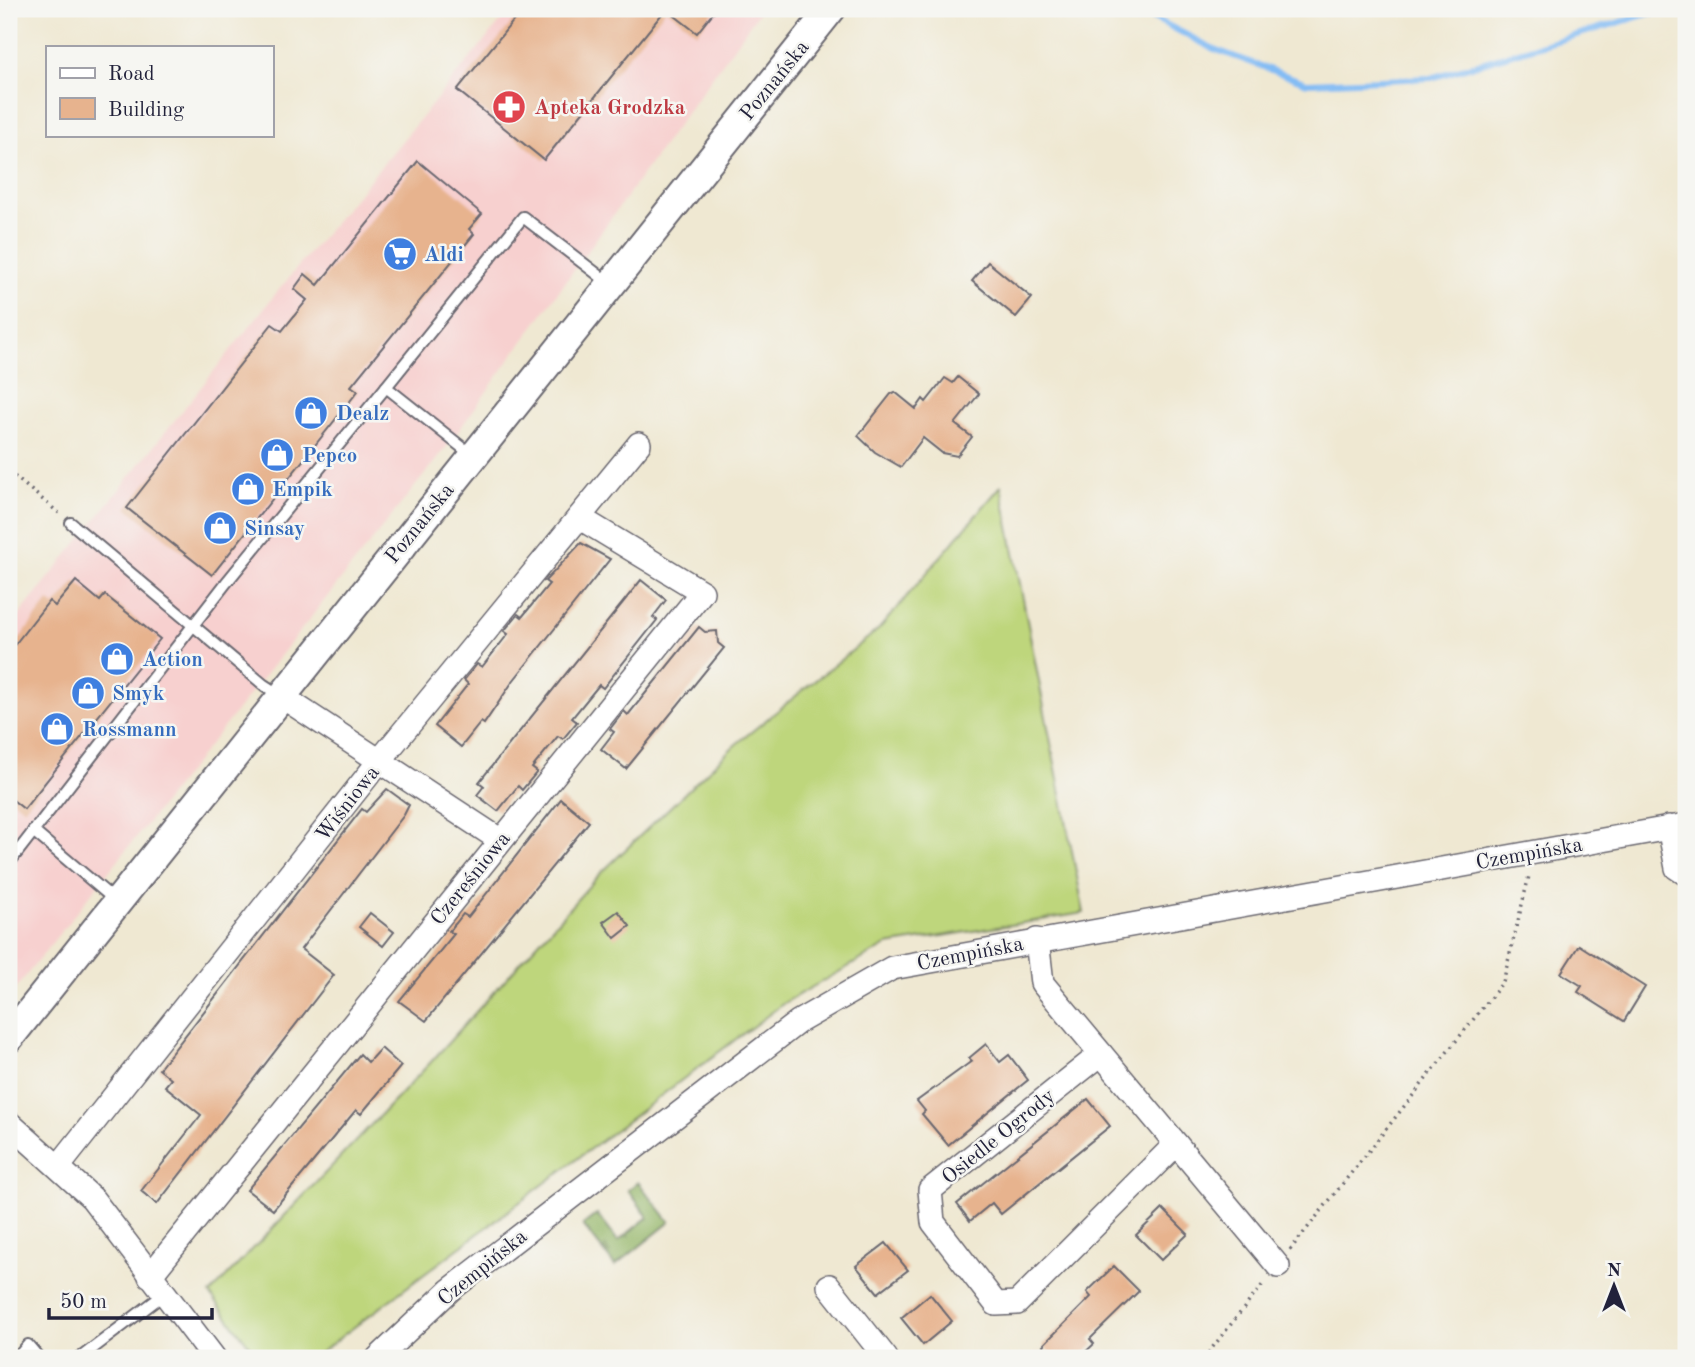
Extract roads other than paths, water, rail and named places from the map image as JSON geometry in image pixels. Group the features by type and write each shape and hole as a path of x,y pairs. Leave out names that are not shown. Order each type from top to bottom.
{"street":[{"name":"Poznańska","path":"9,1038 831,9"},
{"name":"Wiśniowa","path":"59,1166 381,760 639,444"},
{"name":"Czereśniowa","path":"157,1285 500,840 702,592 580,519"},
{"path":"282,696 500,840"},
{"path":"1678,826 1677,868 1686,874"},
{"name":"Czempińska","path":"378,1358 450,1290 798,1022 892,968 1678,826"},
{"path":"1037,940 1042,984 1278,1266"},
{"name":"Osiedle Ogrody","path":"1101,1054 930,1190 933,1222 996,1304 1017,1303 1176,1144"},
{"path":"9,1124 92,1198 214,1358"},
{"path":"830,1286 886,1358"}],"lane":[{"path":"9,863 193,625 523,217 610,284"},
{"path":"386,387 473,456"},
{"path":"71,523 264,685 282,696"},
{"path":"33,831 117,902"},
{"path":"80,1358 157,1285"},
{"path":"17,1358 27,1345 39,1358"}],"waterway":[{"path":"1136,9 1214,49 1307,83 1431,78 1664,9"}],"place":[{"name":"Apteka Grodzka","path":"509,107"},
{"name":"Aldi","path":"400,254"},
{"name":"Dealz","path":"311,413"},
{"name":"Pepco","path":"277,455"},
{"name":"Empik","path":"248,489"},
{"name":"Sinsay","path":"220,528"},
{"name":"Action","path":"117,659"},
{"name":"Smyk","path":"88,693"},
{"name":"Rossmann","path":"57,729"}]}
